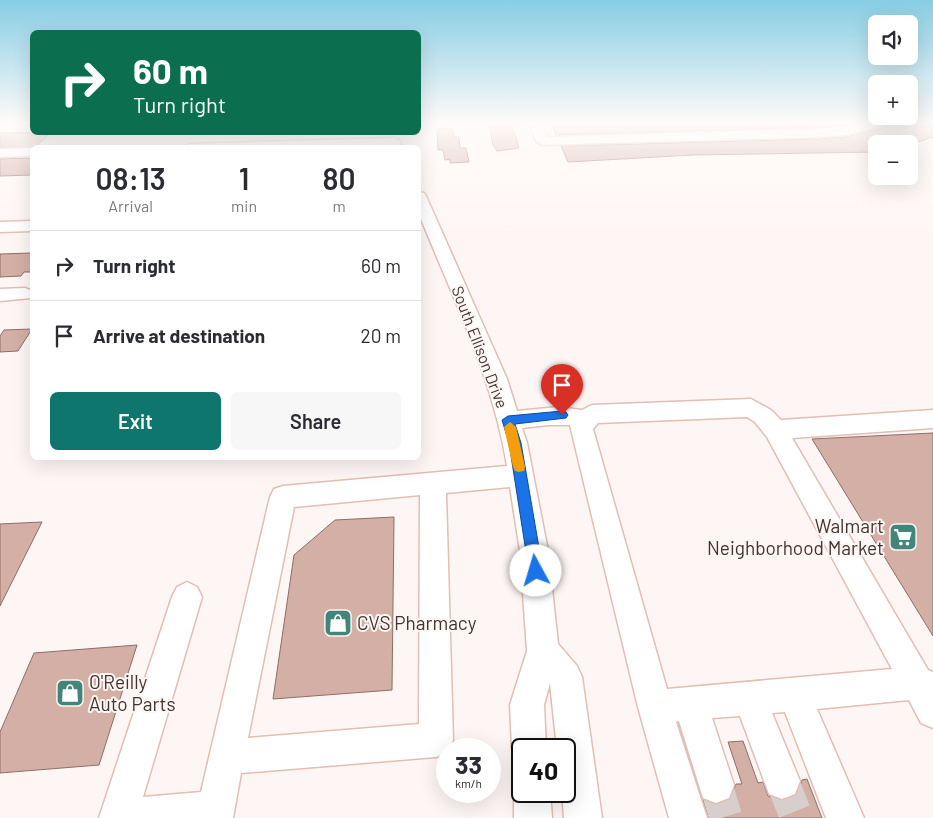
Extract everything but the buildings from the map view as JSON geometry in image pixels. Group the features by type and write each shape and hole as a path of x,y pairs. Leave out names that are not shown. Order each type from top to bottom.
{"street":[{"name":"South Ellison Drive","path":"421,206 496,379 515,443 534,551 543,651 527,705 528,738"},
{"path":"0,227 30,226"},
{"path":"0,295 25,294"},
{"path":"688,818 655,707 581,427 592,414 751,408 763,416 775,430 925,686 933,711"},
{"path":"508,420 562,415 575,416 586,420"},
{"path":"775,430 933,419"},
{"path":"123,818 215,814 283,497 521,475"},
{"path":"227,757 436,740 434,483"},
{"path":"118,818 187,597"},
{"path":"543,651 566,677 583,818"},
{"path":"655,707 794,694 925,686"},
{"path":"794,694 845,818"},
{"path":"750,698 782,781"},
{"path":"691,704 716,785"},
{"path":"532,803 533,818"}],"tunnel":[{"path":"782,781 797,818"},
{"path":"716,785 726,818"}],"slow traffic":[{"path":"510,427 519,467"}],"place":[{"name":"Walmart Neighborhood Market","path":"903,537"},
{"name":"CVS Pharmacy","path":"338,623"},
{"name":"O'Reilly Auto Parts","path":"70,693"}],"route":[{"path":"536,571 515,443 508,420 562,415"}]}
